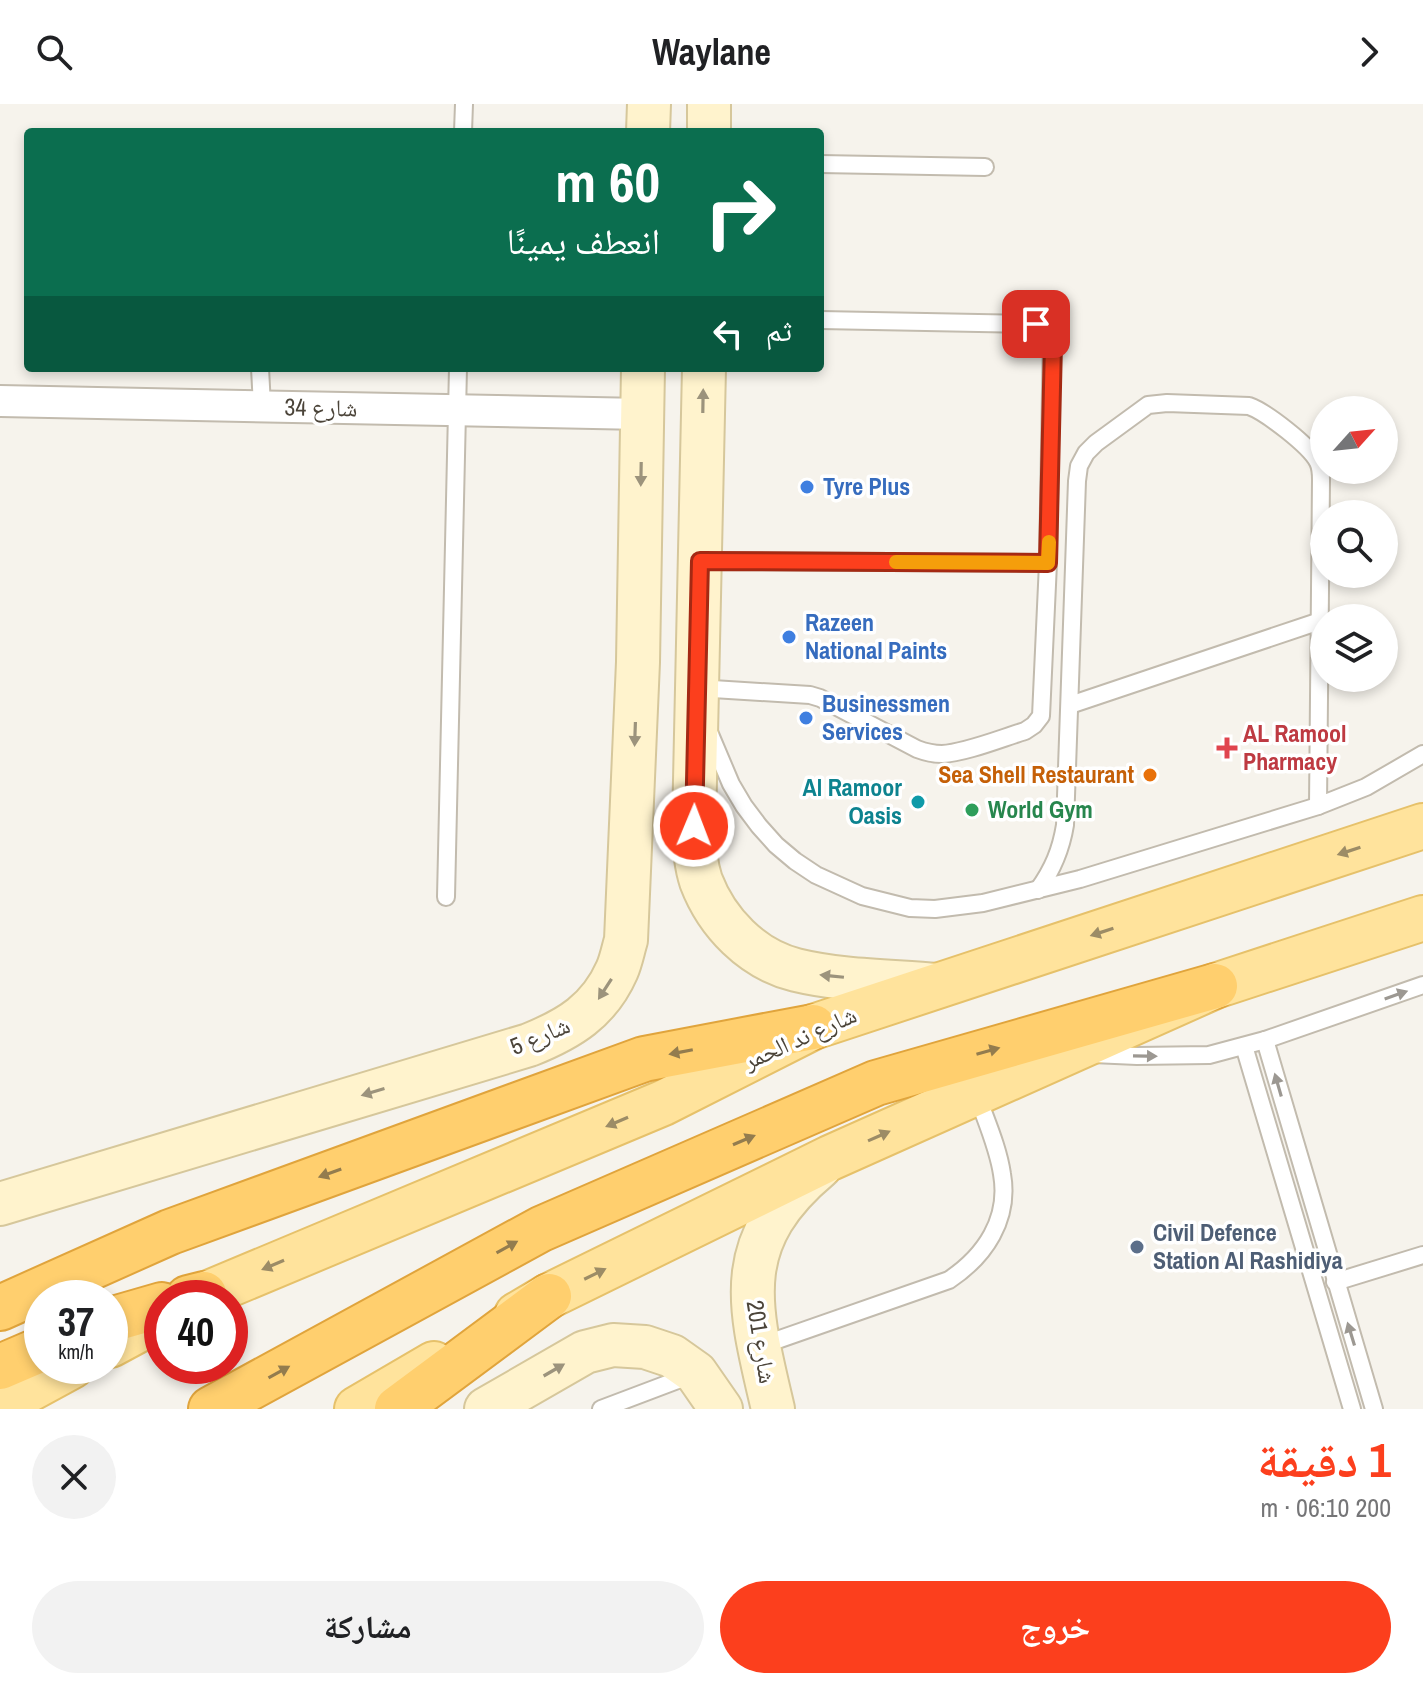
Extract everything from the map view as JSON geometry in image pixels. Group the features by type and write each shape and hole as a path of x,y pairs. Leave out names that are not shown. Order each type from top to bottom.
{"highway":[{"path":"211,1409 541,1229 876,1083 1215,986"},
{"path":"0,1308 170,1232 644,1059 813,1027"},
{"path":"397,1409 549,1296"},
{"path":"0,1367 24,1357"}],"main road":[{"name":"شارع ند الحمر","path":"237,1280 663,1103 813,1027 1423,826"},
{"path":"357,1409 549,1296 830,1158 1215,986 1423,918"},
{"path":"0,1405 39,1384"}],"street":[{"path":"648,128 649,104"},
{"path":"709,104 709,128"},
{"name":"شارع 5","path":"0,1204 529,1045 557,1034 582,1017 603,995 618,969 626,940 638,662 643,372"},
{"path":"704,372 695,853 701,879 712,904 727,926 746,945 768,959 793,969 819,974 937,985"},
{"name":"شارع 34","path":"0,401 642,414"},
{"name":"شارع 201","path":"773,1409 758,1346 752,1273 758,1250 780,1206 797,1186 830,1158"},
{"path":"486,1409 585,1352 613,1345 645,1347 672,1356 696,1373 721,1409"},
{"path":"696,1373 726,1356 758,1346"}],"lane":[{"path":"463,128 464,104"},
{"path":"824,164 985,167"},
{"path":"824,320 1036,324 1045,326 1052,333 1053,343 1042,705 1041,716 1034,725 1025,731 957,751 930,753 810,695 697,695 731,784 744,806 776,845 816,875 862,896 910,908 959,907 1038,890 1121,867 1318,806 1366,787 1423,754"},
{"path":"260,372 262,406"},
{"path":"446,897 458,372"},
{"path":"1038,890 1057,860 1065,825 1077,481 1079,466 1086,453 1148,405 1249,406 1260,410 1310,451 1321,470 1320,604"},
{"path":"700,561 1048,563"},
{"path":"1070,705 1310,624"},
{"path":"1318,806 1319,692"},
{"path":"1067,1052 1137,1056 1209,1055 1265,1040 1423,985"},
{"path":"1265,1040 1374,1409"},
{"path":"1244,1046 1352,1409"},
{"path":"758,1346 949,1280 977,1257 996,1227 1003,1193 998,1158 976,1093"},
{"path":"1335,1282 1423,1255"},
{"path":"601,1409 696,1373"}],"slow traffic":[{"path":"896,562 1048,563 1049,542"}],"place":[{"name":"Tyre Plus","path":"807,487"},
{"name":"Razeen National Paints","path":"789,637"},
{"name":"Businessmen Services","path":"806,718"},
{"name":"AL Ramool Pharmacy","path":"1227,748"},
{"name":"Sea Shell Restaurant","path":"1150,775"},
{"name":"Al Ramoor Oasis","path":"918,802"},
{"name":"World Gym","path":"972,810"},
{"name":"Civil Defence Station Al Rashidiya","path":"1137,1247"}],"route":[{"path":"694,826 700,561 1048,563 1053,343 1052,333 1045,326 1036,324"}]}
